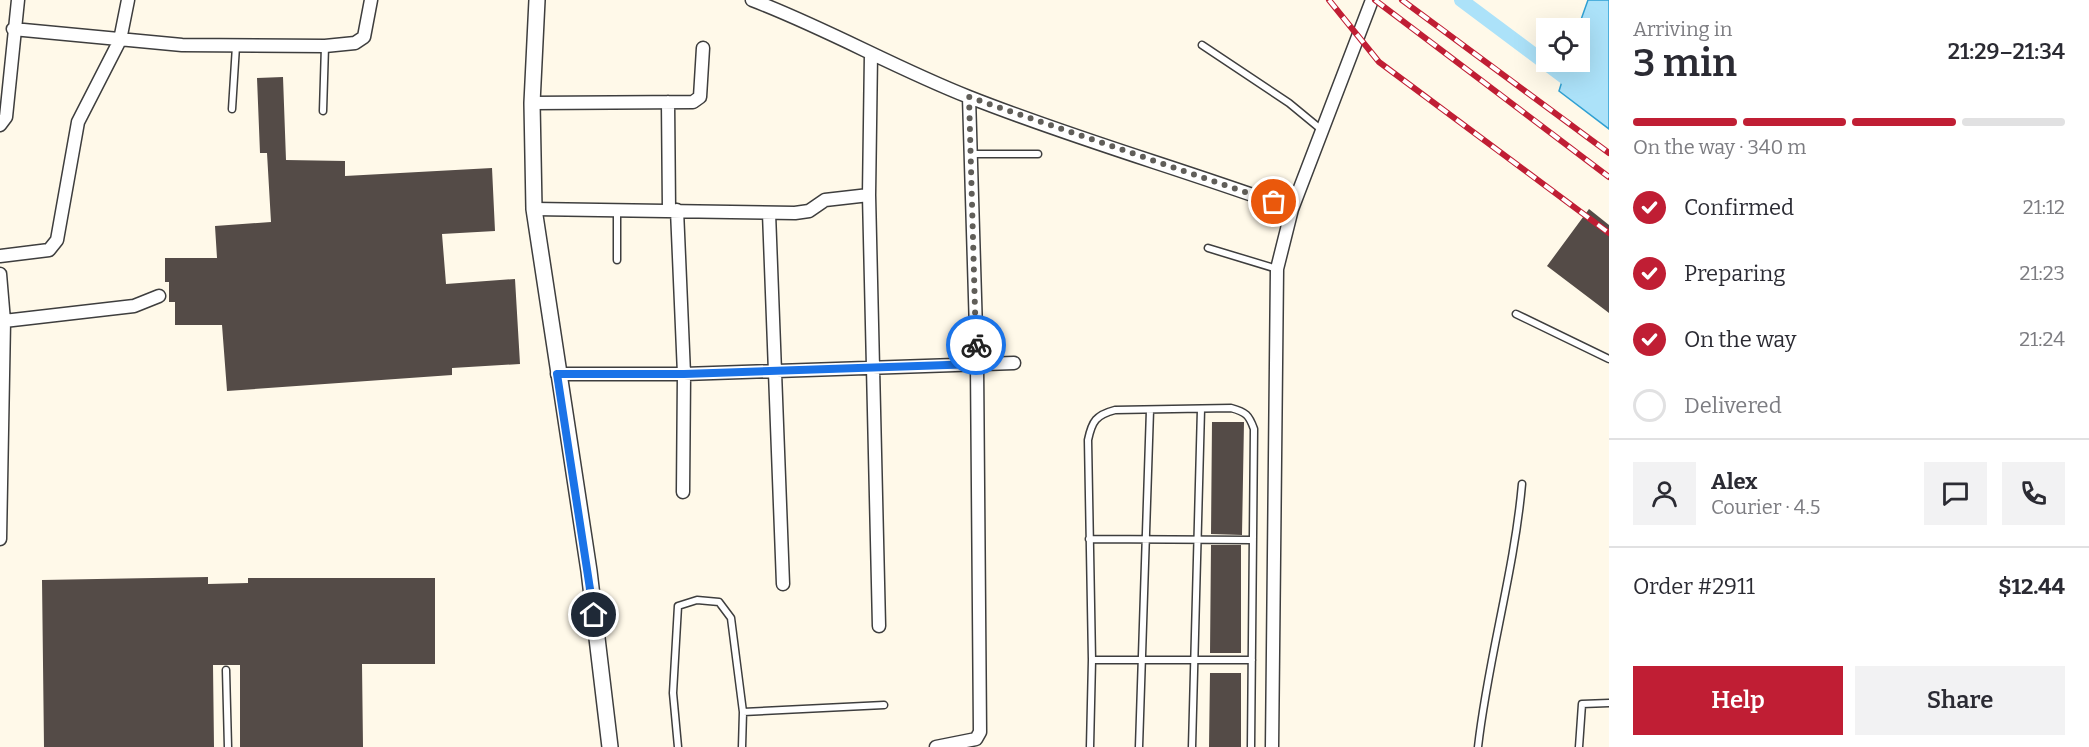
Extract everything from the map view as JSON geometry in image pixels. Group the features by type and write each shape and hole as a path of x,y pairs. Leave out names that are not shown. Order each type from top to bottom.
{"street":[{"path":"0,125 6,117 13,28 18,0"},
{"path":"0,256 50,250 57,240 78,122 120,40 128,0"},
{"path":"13,28 182,45 325,46 355,43 364,37 371,0"},
{"path":"537,0 532,103 534,209 557,374 589,572 610,747"},
{"path":"752,0 804,20 871,54 969,97 1292,209"},
{"path":"1272,747 1277,269 1292,209 1372,0"},
{"path":"532,103 686,103 700,97 703,48"},
{"path":"871,54 869,195 879,626"},
{"path":"936,747 964,744 976,739 980,732 977,364 969,97"},
{"path":"669,102 673,210 684,374 683,492"},
{"path":"534,209 795,213 809,211 825,200 869,195"},
{"path":"769,213 783,584"},
{"path":"0,274 2,312 0,539"},
{"path":"2,312 134,306 159,296"},
{"path":"557,374 684,374 775,369 872,369 1014,363"}],"lane":[{"path":"1202,45 1289,102 1323,131"},
{"path":"232,109 236,46"},
{"path":"323,111 325,46"},
{"path":"971,154 1038,154"},
{"path":"616,210 617,260"},
{"path":"1208,248 1277,269"},
{"path":"1516,314 1609,359"},
{"path":"1090,747 1092,660 1088,440 1092,421 1102,413 1115,410 1231,408 1244,411 1250,416 1254,429 1251,747"},
{"path":"1192,747 1201,409"},
{"path":"1138,747 1150,410"},
{"path":"1478,747 1484,693 1517,536 1522,484"},
{"path":"1089,539 1253,540"},
{"path":"678,747 674,693 678,606 697,600 718,602 731,618 742,712 742,747"},
{"path":"1092,660 1142,662 1252,660"},
{"path":"226,670 228,747"},
{"path":"1579,747 1582,704 1609,703"},
{"path":"742,712 884,705"}],"water":[{"path":"1588,0 1609,0 1609,129 1559,91 1565,72 1590,72 1590,18 1582,18"}],"building":[{"path":"283,77 286,160 345,161 345,176 492,168 495,231 442,234 446,284 515,279 520,364 452,368 452,375 227,391 222,325 175,325 175,302 169,302 169,282 165,282 165,258 217,258 215,226 271,222 267,153 260,153 257,78"},
{"path":"1589,209 1609,225 1609,313 1547,266"},
{"path":"1212,422 1244,422 1242,535 1211,534"},
{"path":"1211,545 1241,545 1241,653 1210,653"},
{"path":"208,577 208,584 248,583 248,578 435,578 435,664 362,664 363,747 240,747 240,665 213,665 214,747 44,747 42,580"},
{"path":"1210,673 1241,673 1241,747 1209,747"}],"waterway":[{"path":"1461,0 1576,86"}],"railway":[{"path":"1329,0 1379,62 1609,233"},
{"path":"1375,0 1609,177"},
{"path":"1402,0 1609,153"}],"way so far":[{"path":"976,345 969,97 1274,202"}],"route":[{"path":"594,615 557,374 684,374 775,369 872,369 977,364 976,345"}]}
